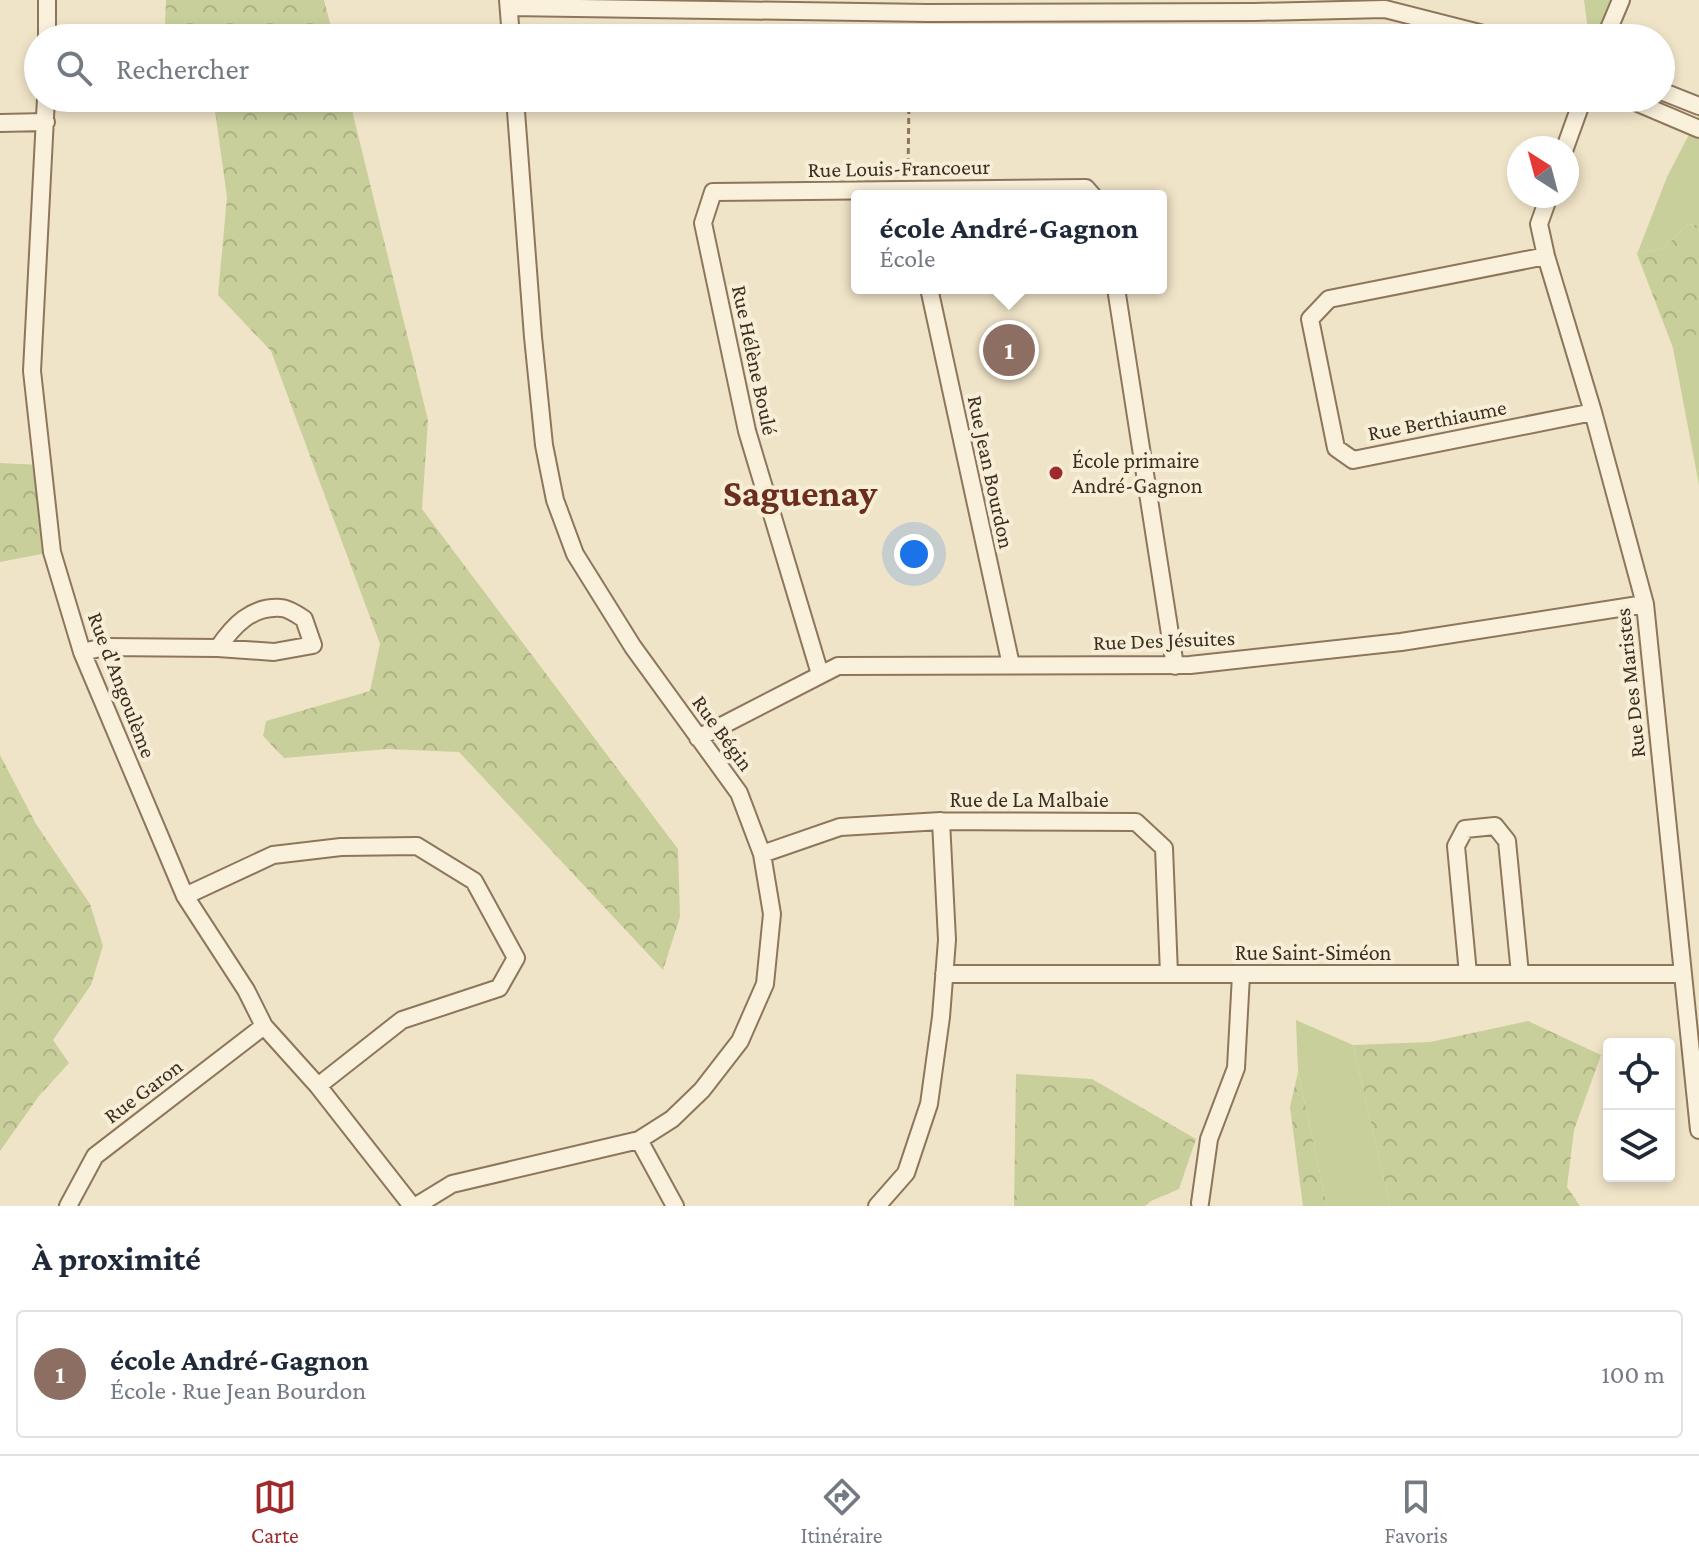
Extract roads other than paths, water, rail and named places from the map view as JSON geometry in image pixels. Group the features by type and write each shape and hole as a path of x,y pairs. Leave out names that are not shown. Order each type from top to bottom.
{"street":[{"path":"47,0 47,24"},
{"path":"542,0 559,8"},
{"path":"1611,24 1621,0"},
{"path":"510,24 509,3 559,8 928,13 1255,6 1385,9 1444,24"},
{"path":"1675,97 1699,106"},
{"name":"Rue d'Angoulème","path":"46,112 32,371 52,552 82,652 185,896 246,990 264,1026 318,1086 414,1206"},
{"name":"Rue Bégin","path":"414,1206 452,1184 639,1140 672,1119 702,1090 740,1041 765,984 772,914 762,854 739,793 633,647 575,554 555,500 544,445 533,337 516,112"},
{"path":"1569,136 1578,112"},
{"path":"1659,112 1699,129"},
{"path":"0,123 46,122"},
{"name":"Rue Louis-Francoeur","path":"713,192 851,193"},
{"name":"Rue Hélène Boulé","path":"713,192 703,223 747,431 820,674"},
{"name":"Rue Des Maristes","path":"1545,208 1539,224 1546,256 1593,412 1645,604 1699,1130"},
{"name":"Rue Berthiaume","path":"1546,256 1329,299 1310,319 1336,448 1353,460 1593,412"},
{"name":"Rue Jean Bourdon","path":"930,294 1011,665"},
{"path":"1117,294 1175,666"},
{"name":"Rue Des Jésuites","path":"698,738 838,666 1175,666 1401,642 1645,604"},
{"path":"82,652 105,647 274,652 313,645 304,619 283,607 251,613 232,627 218,648"},
{"path":"877,1206 892,1199 906,1173 929,1104 947,940 941,821"},
{"name":"Rue de La Malbaie","path":"762,854 840,827 941,821 1136,822 1164,848 1169,974"},
{"path":"1468,974 1456,846 1465,829 1495,826 1507,841 1520,974"},
{"path":"185,896 273,855 341,847 417,846 474,881 516,958 499,988 402,1020 318,1086"},
{"name":"Rue Saint-Siméon","path":"944,974 1683,974"},
{"path":"1202,1205 1209,1139 1236,1068 1241,975"},
{"name":"Rue Garon","path":"68,1206 95,1156 264,1026"},
{"path":"639,1140 675,1206"}],"place":[{"name":"école André-Gagnon","path":"1009,350"},
{"name":"École primaire André-Gagnon","path":"1056,473"}],"district":[{"name":"Saguenay","path":"800,493"}]}
